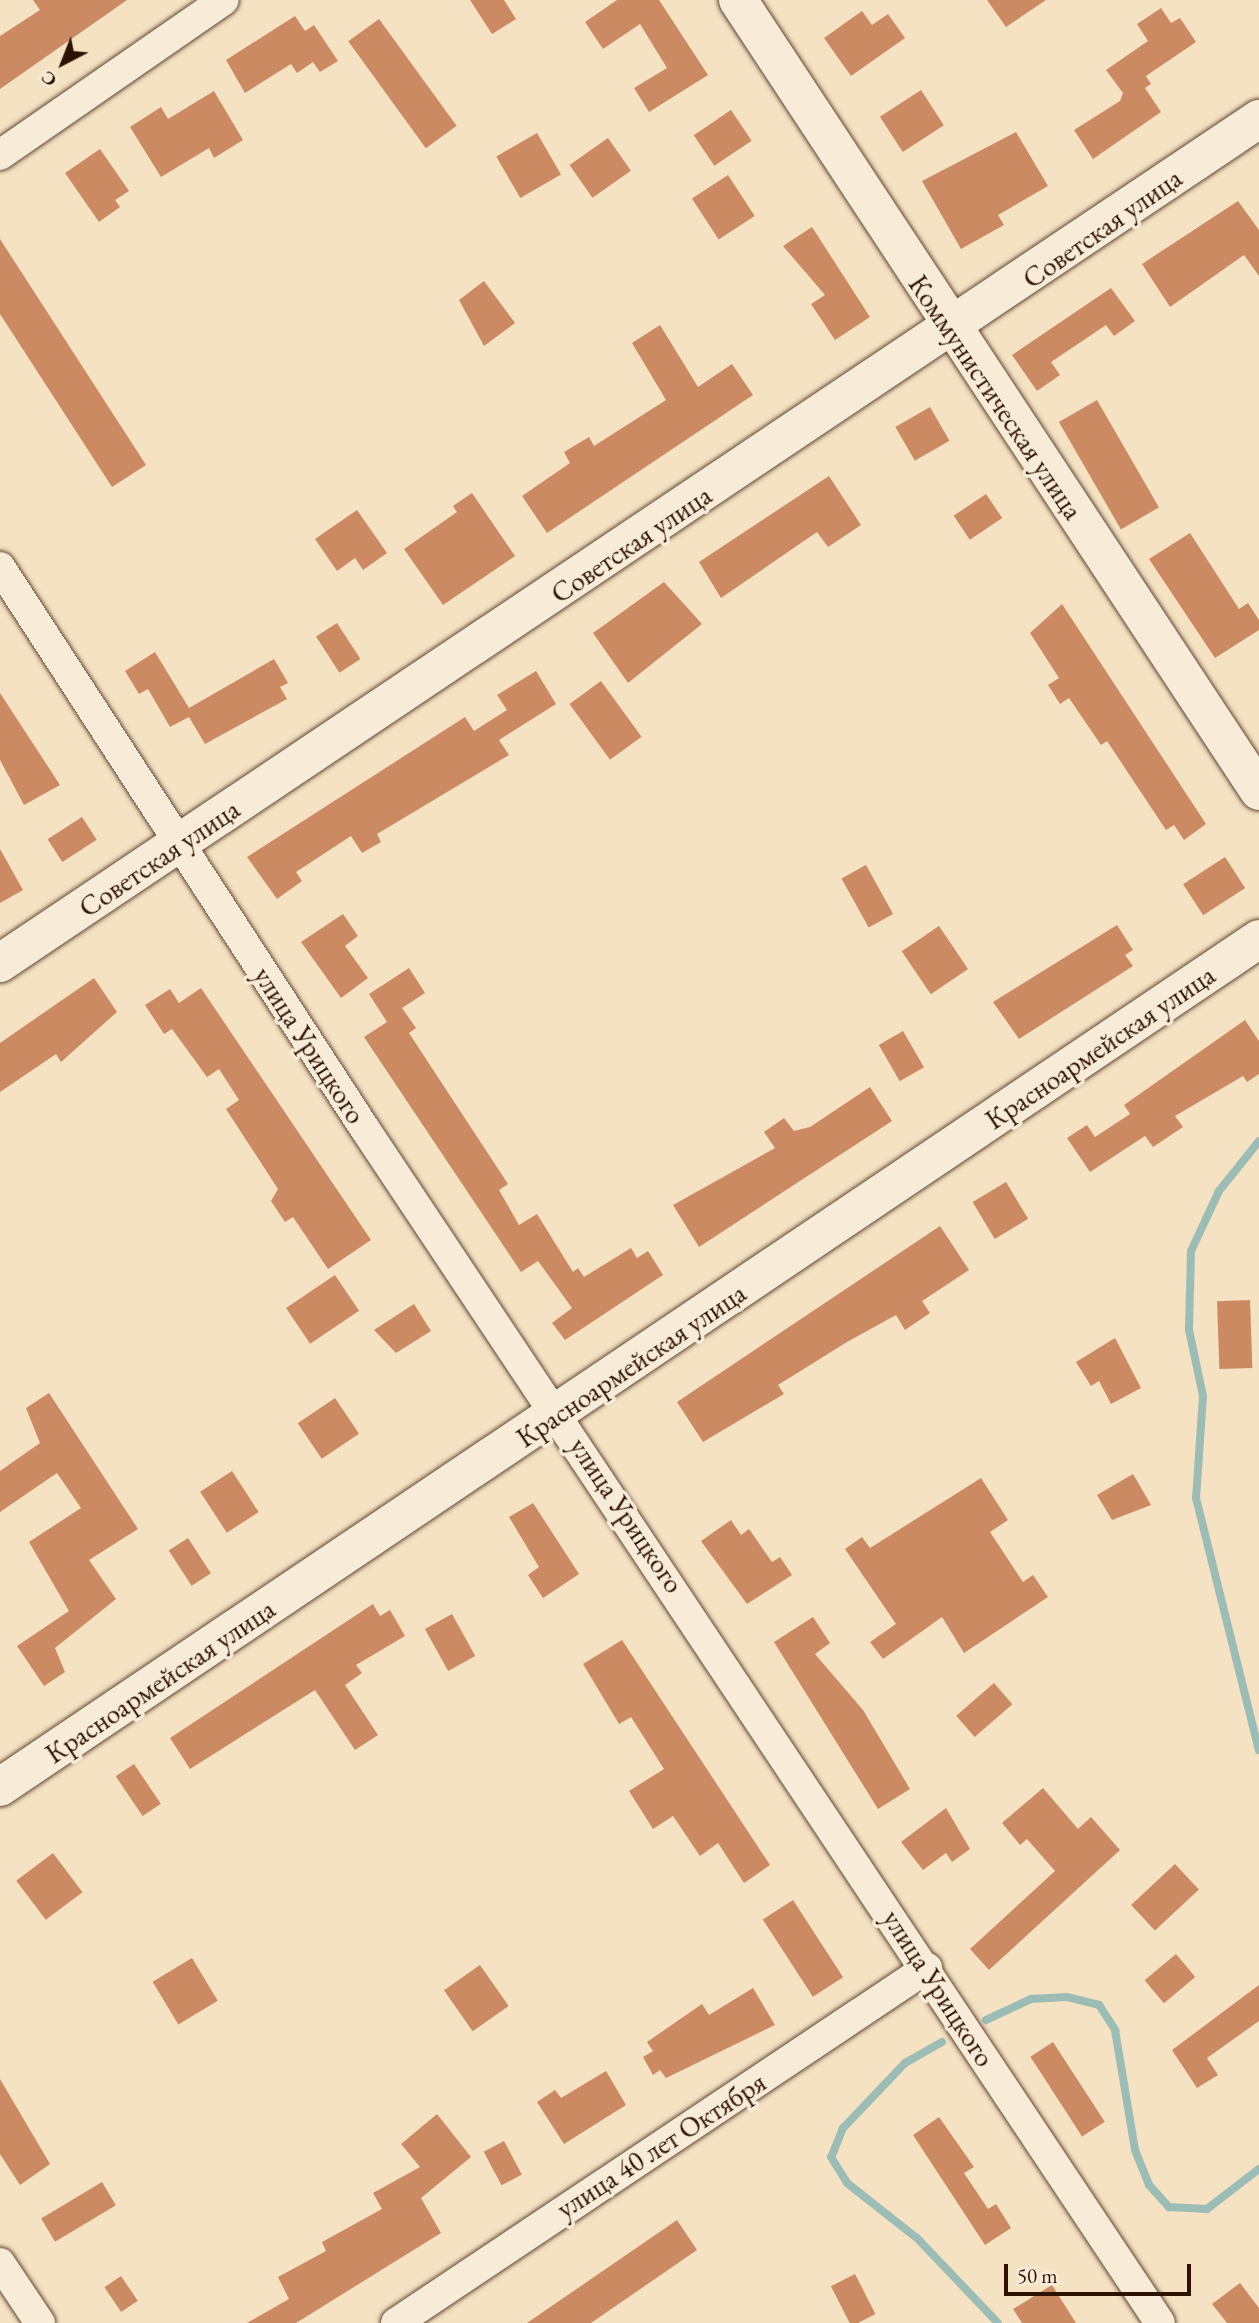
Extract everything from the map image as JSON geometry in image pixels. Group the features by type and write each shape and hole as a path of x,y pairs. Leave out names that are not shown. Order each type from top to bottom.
{"street":[{"path":"0,155 224,0"},
{"name":"Коммунистическая улица","path":"738,0 951,332 1259,791"},
{"name":"Советская улица","path":"0,963 951,332 1259,119"},
{"name":"улица Урицкого","path":"0,567 180,844 560,1413 1160,2323"},
{"name":"Красноармейская улица","path":"0,1787 560,1413 1259,939"},
{"name":"улица 40 лет Октября","path":"396,2323 927,1968"},
{"path":"0,2263 40,2323"}],"building":[{"path":"33,0 127,0 0,89 0,36 40,10"},
{"path":"470,0 504,0 516,19 492,34"},
{"path":"617,0 659,0 708,75 649,112 634,88 667,68 640,24 603,49 585,22"},
{"path":"987,0 1046,0 1006,27"},
{"path":"1161,8 1171,23 1180,18 1196,42 1146,76 1151,84 1145,88 1161,112 1093,159 1074,130 1120,101 1123,93 1106,70 1148,41 1137,24"},
{"path":"862,11 872,25 888,14 905,38 851,76 824,38"},
{"path":"295,16 305,31 314,25 338,61 320,72 313,62 297,73 291,64 245,93 226,60"},
{"path":"379,19 457,126 426,148 348,41"},
{"path":"921,90 944,125 903,152 880,117"},
{"path":"214,91 243,140 214,158 209,148 161,177 130,127 161,107 168,119"},
{"path":"731,110 752,141 714,166 694,135"},
{"path":"1016,132 1048,186 998,215 1004,225 961,249 922,181"},
{"path":"537,133 561,175 520,198 496,156"},
{"path":"608,138 631,171 592,198 569,165"},
{"path":"100,149 129,191 115,200 120,207 99,222 65,173"},
{"path":"728,175 755,216 719,240 692,198"},
{"path":"1238,201 1259,230 1259,276 1244,255 1170,307 1142,264"},
{"path":"812,227 870,317 835,340 811,304 825,295 783,246"},
{"path":"0,239 146,465 112,487 0,314"},
{"path":"484,281 515,323 484,346 459,300"},
{"path":"1111,288 1135,321 1114,336 1106,325 1051,362 1060,375 1037,391 1012,355"},
{"path":"660,325 698,387 732,364 753,395 547,533 522,496 570,463 564,452 589,437 594,446 666,400 632,343"},
{"path":"1097,400 1159,507 1121,529 1059,422"},
{"path":"930,407 950,441 915,461 895,427"},
{"path":"829,476 861,525 828,547 817,532 721,598 699,562"},
{"path":"472,493 515,556 443,605 404,549 457,512 453,506"},
{"path":"986,494 1002,518 970,540 954,516"},
{"path":"357,510 387,553 363,570 355,558 337,571 315,539"},
{"path":"1190,533 1239,609 1248,603 1259,620 1259,630 1215,658 1149,559"},
{"path":"664,582 702,624 628,683 593,633"},
{"path":"1062,604 1206,824 1184,840 1174,825 1166,830 1107,741 1101,745 1069,698 1060,704 1048,685 1059,678 1030,633"},
{"path":"337,623 360,659 339,673 316,637"},
{"path":"155,652 189,708 274,659 288,683 280,687 287,699 205,744 189,717 170,727 148,689 139,694 125,671"},
{"path":"536,671 556,704 499,740 509,755 377,834 381,842 362,853 351,836 296,872 302,881 277,899 247,857 465,717 474,731 507,710 497,695"},
{"path":"601,681 642,737 610,760 569,704"},
{"path":"0,693 60,785 24,805 0,760"},
{"path":"82,817 97,840 62,862 48,839"},
{"path":"0,849 23,890 0,903"},
{"path":"1225,857 1245,888 1203,915 1183,884"},
{"path":"866,865 893,914 869,928 842,879"},
{"path":"343,914 358,936 345,946 368,978 341,998 301,942"},
{"path":"1117,925 1133,950 1125,955 1133,966 1019,1039 993,1002"},
{"path":"939,926 968,969 931,994 902,951"},
{"path":"409,968 425,993 402,1008 416,1028 409,1033 508,1184 499,1190 519,1225 537,1214 573,1272 578,1268 584,1277 631,1248 637,1258 648,1251 663,1275 565,1340 552,1323 572,1308 538,1261 521,1272 364,1037 387,1022 369,994"},
{"path":"94,978 117,1012 61,1062 56,1054 0,1092 0,1043"},
{"path":"201,988 371,1240 328,1269 293,1217 285,1222 271,1201 278,1189 226,1109 239,1100 219,1069 207,1077 172,1029 164,1034 145,1005 170,989 179,1003"},
{"path":"1245,1020 1259,1041 1259,1074 1247,1082 1243,1076 1175,1116 1183,1127 1153,1147 1145,1136 1090,1172 1067,1138 1087,1125 1095,1137 1130,1114 1124,1105"},
{"path":"903,1031 924,1067 900,1081 879,1045"},
{"path":"870,1087 892,1121 699,1247 673,1205 775,1148 764,1132 784,1118 794,1131 810,1127"},
{"path":"1006,1182 1028,1219 995,1239 973,1202"},
{"path":"940,1226 969,1270 922,1301 930,1313 905,1330 896,1315 847,1342 778,1385 784,1394 703,1442 677,1402"},
{"path":"335,1275 359,1311 310,1344 286,1308"},
{"path":"1250,1300 1252,1368 1219,1369 1217,1301"},
{"path":"414,1304 431,1331 396,1353 374,1330"},
{"path":"1115,1338 1141,1388 1111,1404 1099,1381 1091,1386 1076,1362"},
{"path":"49,1393 138,1529 89,1560 116,1599 55,1648 65,1672 44,1686 17,1646 69,1611 29,1542 81,1508 57,1473 0,1512 0,1471 40,1443 26,1408"},
{"path":"335,1398 359,1434 322,1459 298,1423"},
{"path":"232,1471 259,1512 227,1533 200,1492"},
{"path":"1133,1474 1151,1505 1112,1520 1097,1495"},
{"path":"981,1478 1008,1520 990,1532 1023,1582 1033,1575 1048,1597 964,1653 942,1617 883,1659 870,1642 896,1624 845,1549 862,1537 870,1548"},
{"path":"533,1503 579,1574 543,1598 528,1575 539,1567 509,1517"},
{"path":"731,1520 741,1535 749,1529 772,1562 780,1557 792,1575 747,1604 701,1541"},
{"path":"188,1538 211,1573 192,1586 169,1551"},
{"path":"373,1604 380,1616 390,1610 405,1636 356,1665 362,1673 345,1685 378,1735 355,1750 315,1690 190,1769 170,1738"},
{"path":"452,1614 475,1656 448,1671 425,1629"},
{"path":"813,1617 830,1643 815,1654 863,1710 910,1789 878,1809 774,1642"},
{"path":"622,1640 770,1865 744,1883 718,1843 700,1856 673,1816 653,1829 629,1791 664,1769 631,1717 619,1724 583,1664"},
{"path":"994,1683 1012,1704 975,1737 956,1716"},
{"path":"134,1764 161,1804 143,1816 116,1776"},
{"path":"1043,1788 1078,1829 1091,1817 1120,1850 989,1970 970,1949 1055,1871 1027,1839 1020,1845 1002,1823"},
{"path":"946,1808 970,1849 952,1862 946,1853 923,1870 901,1842"},
{"path":"53,1853 82,1892 46,1920 16,1881"},
{"path":"1175,1864 1199,1890 1155,1931 1131,1905"},
{"path":"793,1900 843,1977 813,1997 763,1920"},
{"path":"1176,1954 1195,1977 1164,2003 1145,1980"},
{"path":"192,1958 218,2001 178,2025 153,1982"},
{"path":"480,1965 509,2006 473,2031 444,1990"},
{"path":"1259,1985 1259,2021 1207,2058 1218,2075 1197,2088 1172,2050"},
{"path":"753,1988 775,2025 666,2078 660,2070 653,2075 643,2057 653,2051 647,2042 702,2004 709,2015"},
{"path":"1053,2042 1105,2122 1082,2136 1030,2057"},
{"path":"606,2071 626,2105 564,2144 537,2102 555,2090 561,2098"},
{"path":"0,2079 50,2164 20,2185 0,2154"},
{"path":"437,2114 471,2157 421,2198 441,2233 296,2323 247,2323 289,2299 278,2277 326,2251 322,2242 382,2209 373,2193 420,2167 401,2144"},
{"path":"939,2117 974,2167 964,2173 988,2209 996,2204 1011,2228 985,2245 913,2135"},
{"path":"504,2141 522,2175 502,2185 484,2152"},
{"path":"102,2182 116,2205 55,2242 41,2219"},
{"path":"677,2220 697,2250 591,2323 527,2323"},
{"path":"855,2274 875,2314 858,2323 850,2323 831,2286"},
{"path":"121,2276 138,2301 121,2312 104,2287"},
{"path":"1240,2283 1259,2308 1259,2323 1227,2323 1212,2304"},
{"path":"1052,2285 1076,2323 1022,2323 1013,2309"}],"waterway":[{"path":"1259,1141 1219,1191 1191,1251 1189,1330 1203,1396 1196,1498 1259,1750"},
{"path":"986,2020 1031,1999 1067,1997 1099,2005 1115,2030 1135,2150 1149,2185 1169,2207 1207,2209 1259,2169"},
{"path":"942,2042 905,2063 843,2128 831,2157 847,2183 917,2238 998,2323"}]}
